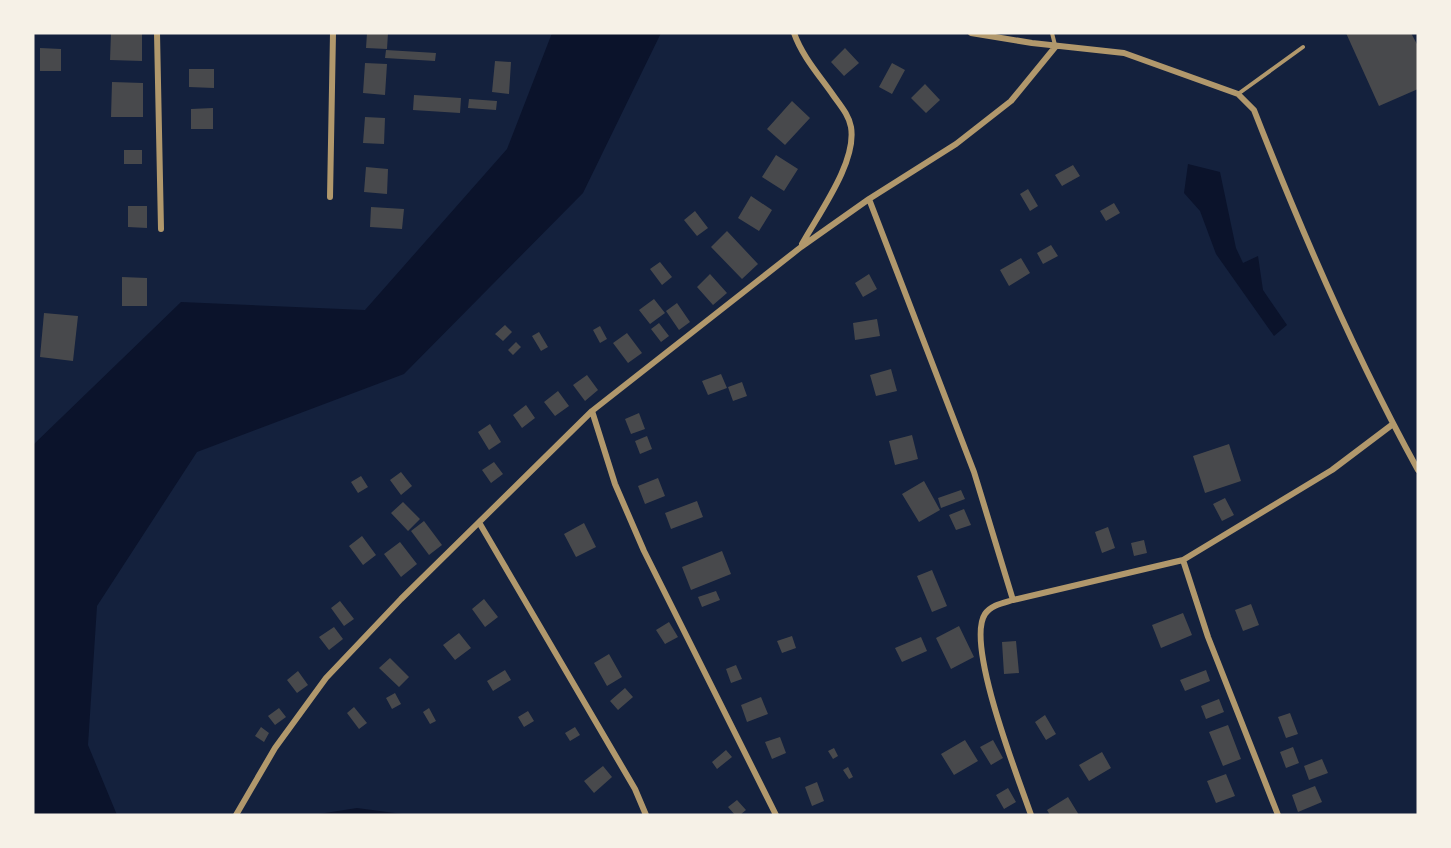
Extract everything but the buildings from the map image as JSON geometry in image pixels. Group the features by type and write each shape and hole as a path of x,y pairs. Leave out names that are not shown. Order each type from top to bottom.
{"street":[{"path":"157,33 161,229"},
{"path":"330,197 333,33"},
{"path":"794,33 799,46 844,111 851,125 853,144 846,164 801,247"},
{"path":"971,33 1056,46 1124,53 1238,94 1254,110 1311,253 1392,424 1418,470"},
{"path":"236,815 275,748 326,678 401,599 480,524 592,411 801,247 869,199 956,144 1011,101 1056,46"},
{"path":"869,199 974,472 1013,600"},
{"path":"592,411 615,484 644,551 776,815"},
{"path":"1031,815 1004,738 982,660 980,625 985,614 993,606 1013,600 1183,560 1332,470 1392,424"},
{"path":"480,524 634,789 646,815"},
{"path":"1183,560 1208,638 1278,815"}],"lane":[{"path":"1052,33 1056,46"},
{"path":"1238,94 1303,47"}],"water":[{"path":"552,33 661,33 583,193 404,374 197,452 97,606 88,745 117,815 33,815 33,445 181,302 365,310 507,149"},
{"path":"1188,164 1220,172 1236,248 1243,263 1258,256 1263,290 1287,325 1274,336 1216,254 1200,211 1184,193"},
{"path":"357,808 410,815 312,815"}]}
